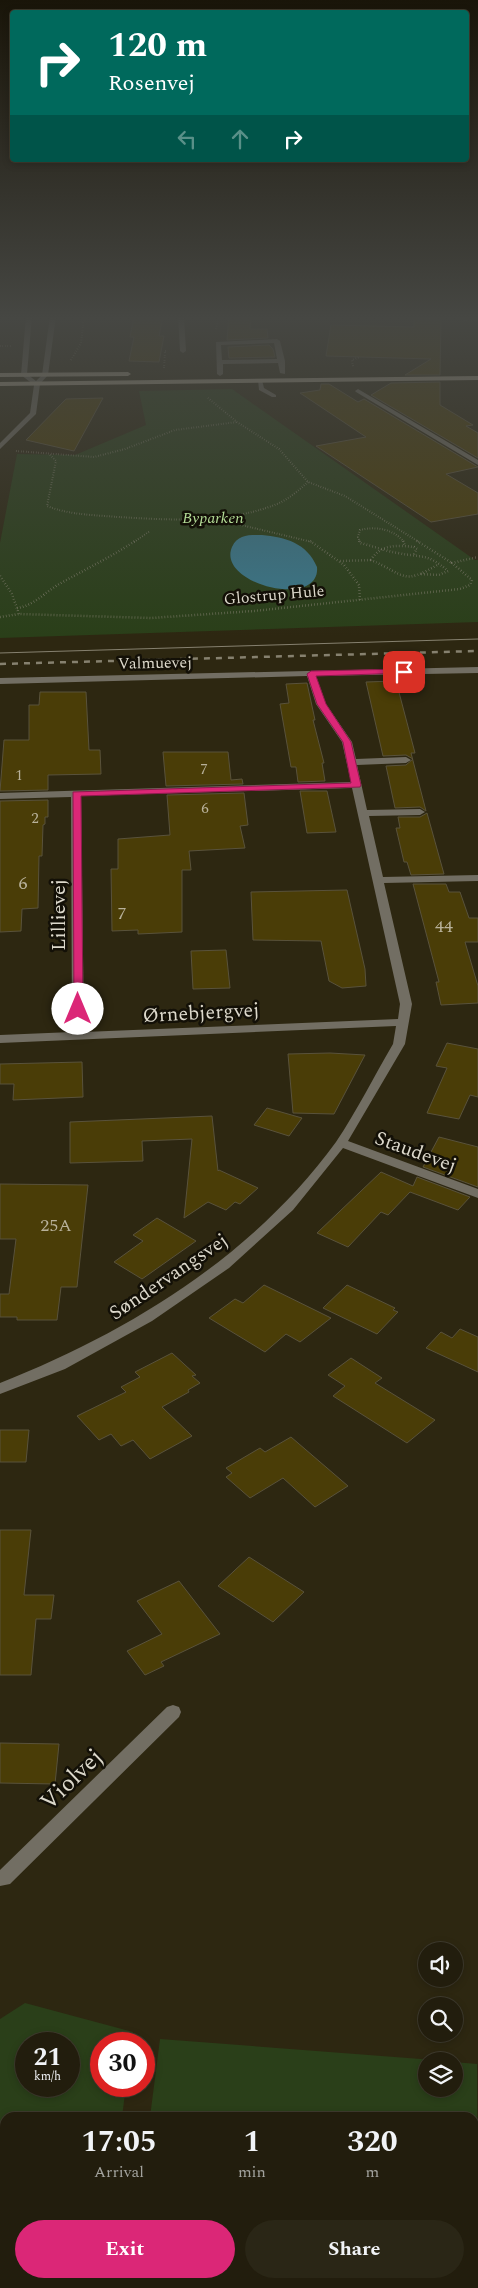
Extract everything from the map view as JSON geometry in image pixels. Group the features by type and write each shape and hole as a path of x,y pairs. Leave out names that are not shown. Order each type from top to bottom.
{"street":[{"path":"0,447 24,423"},
{"path":"410,423 478,463"},
{"path":"311,674 478,670"},
{"name":"Valmuevej","path":"0,681 311,674"},
{"name":"Søndervangsvej","path":"0,1389 60,1365 147,1318 224,1265 288,1207 341,1143 399,1044 406,1004 347,742 322,704 311,674"},
{"path":"351,762 406,760"},
{"path":"0,796 356,785"},
{"name":"Lillievej","path":"76,794 78,1037"},
{"path":"363,814 420,812"},
{"path":"378,880 478,878"},
{"name":"Ørnebjergvej","path":"0,1039 404,1022"},
{"name":"Staudevej","path":"341,1143 478,1194"},
{"name":"Violvej","path":"0,1878 4,1878 173,1712"}],"path":[{"path":"0,447 83,458 99,456 175,430 231,423"},
{"path":"238,423 284,454 308,482 349,499 452,563 478,557"},
{"path":"50,455 56,460 46,502 47,506 51,510 71,513 136,518 216,518 277,504 308,482"},
{"path":"216,518 307,539 340,561 359,585 360,600"},
{"path":"405,546 403,540 389,530 368,528 360,530 358,537 359,542 381,549 429,558 447,568 448,572 440,575 421,574"},
{"path":"17,608 26,607 59,584 109,559 150,531"},
{"path":"371,560 381,549 405,546 417,548 414,554"},
{"path":"340,561 371,560 392,569 401,576 414,577 439,564"},
{"name":"Glostrup Hule","path":"0,617 19,614 150,618 254,611 460,589 470,585 473,582 471,578 452,563"},
{"path":"0,576 12,594 19,614"}],"green space":[{"name":"Byparken","path":"146,423 280,423 475,560 478,560 478,622 0,638 0,543 17,454 75,455 146,425"},
{"path":"25,2003 133,2032 90,2032 90,2097 125,2097 123,2112 0,2112 0,2019"},
{"path":"160,2039 418,2059 418,2097 463,2097 463,2063 477,2064 477,2112 151,2112 153,2097 155,2097 155,2078"}],"water":[{"path":"262,535 287,540 307,552 317,567 314,580 303,587 288,589 270,587 253,581 239,572 231,560 234,543 244,536"}],"building":[{"path":"43,423 89,423 74,451 26,440"},
{"path":"345,423 404,423 478,467 446,474 478,493 478,514 431,522 316,446 366,437"},
{"path":"418,423 469,423 473,425 466,426 478,433 478,458"},
{"path":"396,681 415,753 411,753 412,759 406,755 383,756 366,682"},
{"path":"307,683 315,720 313,720 324,763 322,763 325,781 298,782 296,767 291,767 280,704 289,703 286,684"},
{"path":"40,692 86,692 89,750 100,750 101,774 48,775 48,790 0,791 4,740 29,740 29,705 39,705"},
{"path":"163,752 228,752 231,780 242,779 243,784 166,786"},
{"path":"413,759 426,811 420,807 395,808 386,766 406,765"},
{"path":"300,791 327,791 336,832 307,833"},
{"path":"244,793 248,825 240,826 245,848 189,851 191,870 182,870 182,932 138,934 138,930 112,931 111,869 118,869 118,839 170,835 167,795"},
{"path":"48,800 48,817 45,817 45,824 43,825 42,856 39,856 38,908 22,909 21,931 0,932 0,801"},
{"path":"427,813 444,874 411,875 407,862 404,862 396,828 400,828 398,817 420,817"},
{"path":"413,884 446,884 449,892 460,892 469,918 478,918 478,942 465,942 478,986 478,1003 441,1005 436,982 439,982"},
{"path":"347,890 365,969 366,986 342,988 329,981 321,941 253,940 251,892"},
{"path":"226,950 230,988 193,989 191,951"},
{"path":"447,1043 478,1049 478,1097 470,1095 459,1119 427,1113 447,1068 436,1066"},
{"path":"330,1053 365,1055 334,1114 293,1113 288,1054"},
{"path":"82,1062 83,1097 13,1100 14,1084 0,1084 0,1064"},
{"path":"267,1108 302,1118 289,1136 254,1125"},
{"path":"212,1116 218,1171 258,1188 240,1204 235,1202 226,1210 208,1202 184,1218 192,1139 142,1141 143,1161 70,1163 70,1122"},
{"path":"439,1137 478,1147 478,1187 423,1167"},
{"path":"381,1172 413,1186 417,1177 470,1197 458,1210 410,1192 388,1215 381,1212 348,1247 317,1233"},
{"path":"0,1184 88,1185 77,1287 61,1287 57,1320 17,1320 17,1317 0,1317 0,1294 9,1294 16,1239 0,1239"},
{"path":"157,1218 196,1241 142,1279 114,1262 143,1241 133,1235"},
{"path":"264,1285 331,1318 300,1342 286,1334 265,1352 209,1318 235,1299 243,1303"},
{"path":"347,1285 395,1308 393,1310 398,1312 377,1334 323,1308"},
{"path":"460,1329 478,1337 478,1372 426,1348 441,1332 452,1338"},
{"path":"172,1353 196,1375 192,1376 200,1383 188,1390 189,1392 162,1407 192,1436 150,1459 133,1440 121,1446 111,1434 99,1440 77,1416 126,1392 121,1387 140,1377 135,1372"},
{"path":"351,1358 382,1378 375,1383 435,1420 407,1443 333,1396 345,1386 328,1375"},
{"path":"0,1430 29,1430 26,1462 0,1462"},
{"path":"291,1437 348,1486 315,1507 283,1478 250,1498 226,1477 232,1473 226,1468 260,1448 265,1452"},
{"path":"0,1530 31,1530 24,1595 54,1595 51,1619 36,1619 31,1675 0,1675"},
{"path":"249,1557 304,1592 273,1622 218,1586"},
{"path":"179,1581 220,1634 161,1662 164,1666 145,1675 127,1651 162,1634 137,1601"},
{"path":"0,1743 59,1744 55,1784 0,1783"}],"tram line":[{"path":"0,653 478,639"}],"railway":[{"path":"0,664 478,651"}],"route":[{"path":"78,1009 76,794 356,785 347,742 322,704 311,674 404,672"}]}
